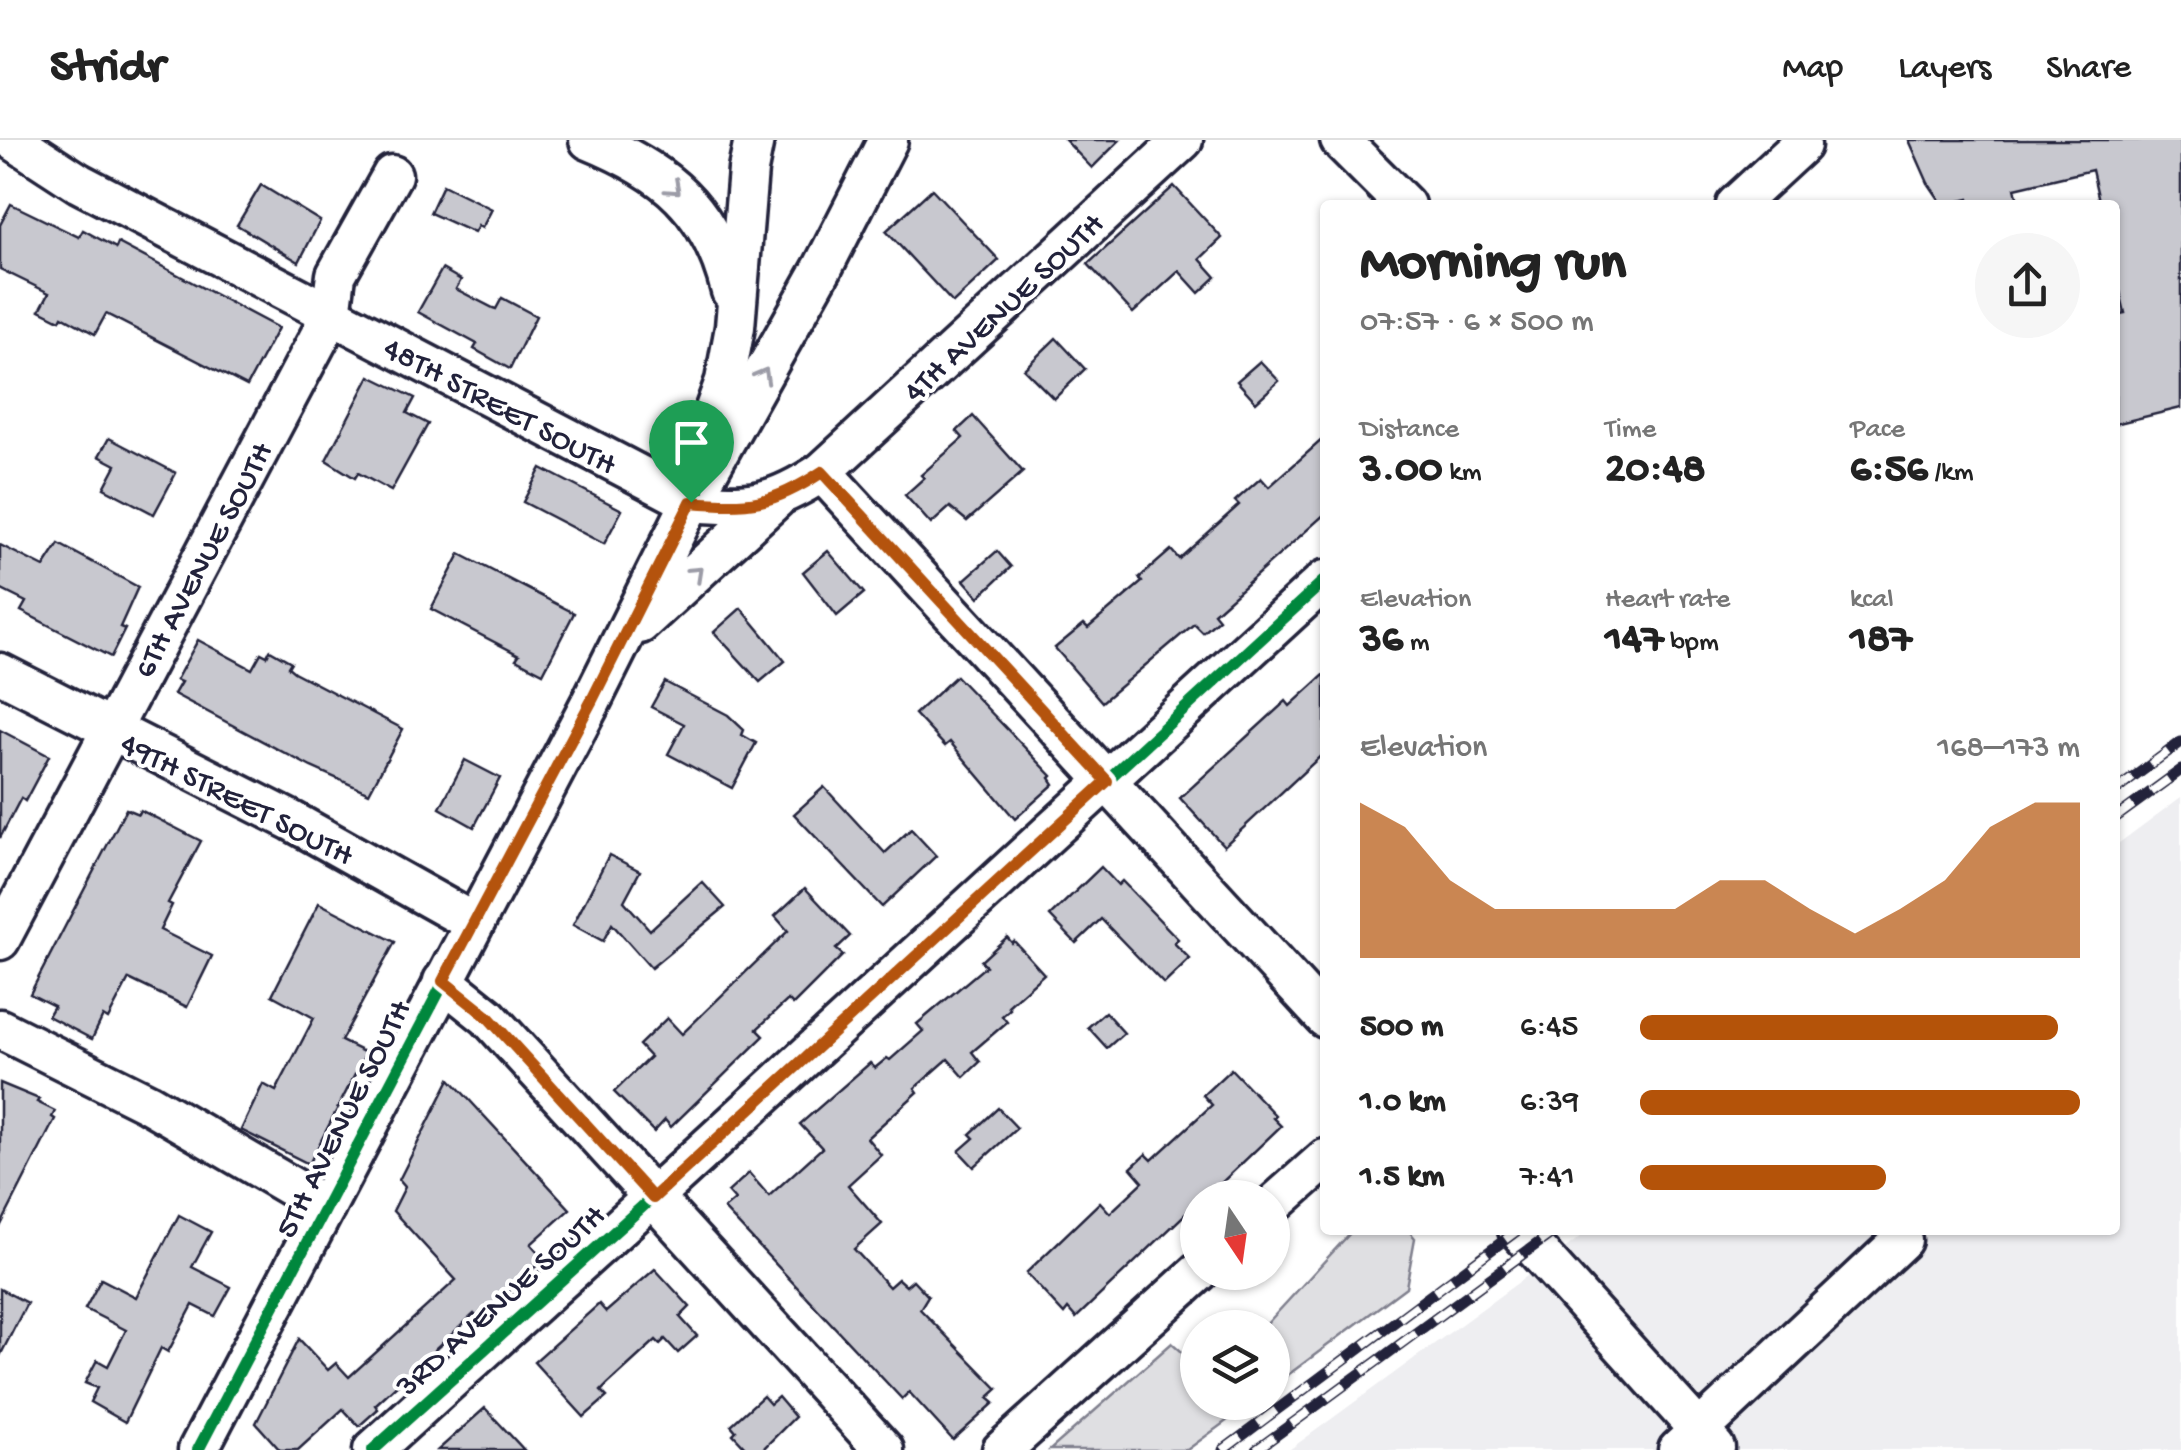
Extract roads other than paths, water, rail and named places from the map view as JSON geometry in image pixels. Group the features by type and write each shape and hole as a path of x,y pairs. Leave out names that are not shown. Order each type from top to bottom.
{"street":[{"name":"48TH STREET SOUTH","path":"13,140 61,172 331,315 695,497 743,505 776,499 822,472"},
{"path":"589,140 662,177 690,203 719,252 730,288 735,327"},
{"name":"5TH AVENUE SOUTH","path":"695,497 699,450 725,381 735,327 742,222 754,140"},
{"name":"5TH AVENUE SOUTH","path":"198,1450 695,497 823,267 888,140"},
{"name":"4TH AVENUE SOUTH","path":"822,472 1184,140"},
{"path":"1340,140 1400,200"},
{"path":"1741,200 1801,145"},
{"name":"6TH AVENUE SOUTH","path":"0,940 331,315 336,275 392,175"},
{"path":"822,472 1320,1013"},
{"path":"624,639 776,499"},
{"name":"3RD AVENUE SOUTH","path":"373,1450 1320,585"},
{"name":"49TH STREET SOUTH","path":"0,672 110,732 292,821 474,923"},
{"path":"443,981 488,1017 884,1450"},
{"path":"0,1030 148,1103 326,1207"},
{"path":"1290,1190 1320,1163"},
{"path":"1522,1235 1698,1444 1902,1240"},
{"path":"1002,1450 1180,1289"}],"railway":[{"path":"2120,787 2181,742"},
{"path":"2120,814 2181,770"},
{"path":"1223,1450 1511,1235"},
{"path":"1256,1450 1549,1235"}]}
